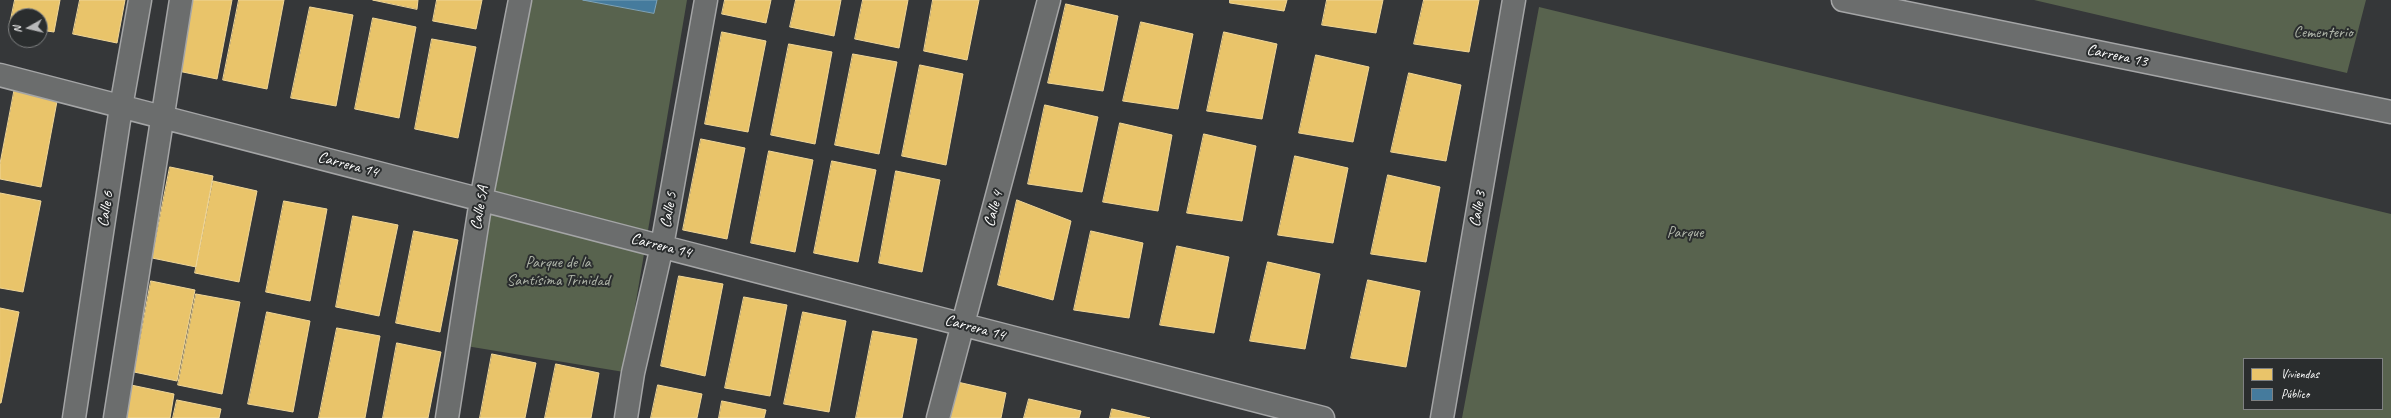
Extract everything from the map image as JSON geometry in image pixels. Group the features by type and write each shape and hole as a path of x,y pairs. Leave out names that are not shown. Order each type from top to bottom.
{"street":[{"name":"Calle 6","path":"74,418 121,107 140,0"},
{"path":"115,418 181,0"},
{"name":"Calle 5A","path":"447,418 457,344 481,200 520,0"},
{"name":"Calle 5","path":"626,418 633,373 662,246 706,0"},
{"name":"Calle 4","path":"938,418 964,325 1049,0"},
{"name":"Calle 3","path":"1442,418 1514,0"},
{"name":"Carrera 13","path":"1842,0 2391,112"},
{"name":"Carrera 14","path":"0,75 1323,418"}],"green space":[{"name":"Parque de la Santísima Trinidad","path":"532,0 687,0 624,372 460,345"},
{"name":"Cementerio","path":"2034,0 2366,0 2347,73"},
{"name":"Parque","path":"1539,7 2391,214 2391,418 1462,418"}],"building: Viviendas":[{"path":"15,0 60,0 54,32 48,31 48,8 13,8"},
{"path":"80,0 125,0 117,43 73,34"},
{"path":"186,0 232,0 217,79 173,70"},
{"path":"239,0 284,0 267,89 223,80"},
{"path":"373,0 418,0 417,9"},
{"path":"437,0 482,0 476,29 433,21"},
{"path":"725,0 771,0 766,23 722,14"},
{"path":"796,0 841,0 834,36 790,27"},
{"path":"863,0 908,0 899,48 855,39"},
{"path":"933,0 979,0 967,60 924,51"},
{"path":"1230,0 1287,0 1284,11 1230,3"},
{"path":"1327,0 1383,0 1376,33 1322,25"},
{"path":"1424,0 1479,0 1469,52 1414,44"},
{"path":"1066,4 1118,16 1103,91 1048,83"},
{"path":"310,7 353,15 336,106 291,98"},
{"path":"373,18 416,27 399,118 355,109"},
{"path":"1141,22 1193,34 1178,109 1123,101"},
{"path":"722,32 766,41 748,132 705,124"},
{"path":"1224,32 1277,44 1262,119 1207,111"},
{"path":"432,39 476,47 458,138 415,129"},
{"path":"789,44 832,52 815,144 771,135"},
{"path":"853,54 897,62 879,154 835,145"},
{"path":"1316,55 1369,67 1353,142 1299,133"},
{"path":"920,65 963,74 946,165 902,156"},
{"path":"1409,73 1461,85 1446,161 1391,152"},
{"path":"15,87 58,96 41,187 0,179 0,164"},
{"path":"1045,105 1098,117 1082,192 1028,184"},
{"path":"1120,123 1172,135 1158,211 1103,202"},
{"path":"1204,134 1256,146 1242,221 1187,213"},
{"path":"701,139 745,148 727,239 683,230"},
{"path":"769,151 813,160 795,252 751,243"},
{"path":"1295,156 1348,168 1333,243 1278,235"},
{"path":"832,161 876,170 858,262 814,253"},
{"path":"170,167 213,176 196,267 152,258"},
{"path":"896,171 940,180 922,272 879,263"},
{"path":"1388,175 1440,187 1426,262 1371,254"},
{"path":"213,181 257,191 239,282 195,273"},
{"path":"0,193 41,201 23,292 0,288"},
{"path":"1017,200 1071,221 1053,300 998,285"},
{"path":"284,201 327,209 310,301 266,292"},
{"path":"353,216 398,225 379,316 336,307"},
{"path":"414,231 458,240 440,332 396,323"},
{"path":"1091,231 1143,243 1129,318 1074,310"},
{"path":"1177,246 1229,257 1214,333 1160,325"},
{"path":"1268,262 1320,274 1305,349 1250,341"},
{"path":"679,276 723,284 705,376 661,366"},
{"path":"1368,280 1420,291 1406,367 1351,358"},
{"path":"151,281 195,290 177,381 134,372"},
{"path":"196,294 240,302 222,394 178,385"},
{"path":"744,297 787,305 770,396 725,388"},
{"path":"0,308 19,312 1,403 0,403"},
{"path":"267,312 310,321 293,412 248,404"},
{"path":"803,312 846,321 829,412 784,404"},
{"path":"337,328 380,336 365,418 319,418"},
{"path":"873,331 917,339 902,418 856,418"},
{"path":"397,343 441,352 428,418 383,418"},
{"path":"492,354 536,363 525,418 480,418"},
{"path":"556,364 599,373 591,418 545,418"},
{"path":"953,381 1006,393 1001,418 945,418"},
{"path":"131,385 174,394 170,418 124,418"},
{"path":"658,385 702,394 697,418 651,418"},
{"path":"1029,399 1081,411 1079,418 1024,418"},
{"path":"177,400 221,409 219,418 173,418"},
{"path":"722,401 766,410 764,418 719,418"},
{"path":"1112,409 1150,418 1110,418"}],"building: Público":[{"path":"583,0 657,0 654,13"}]}
